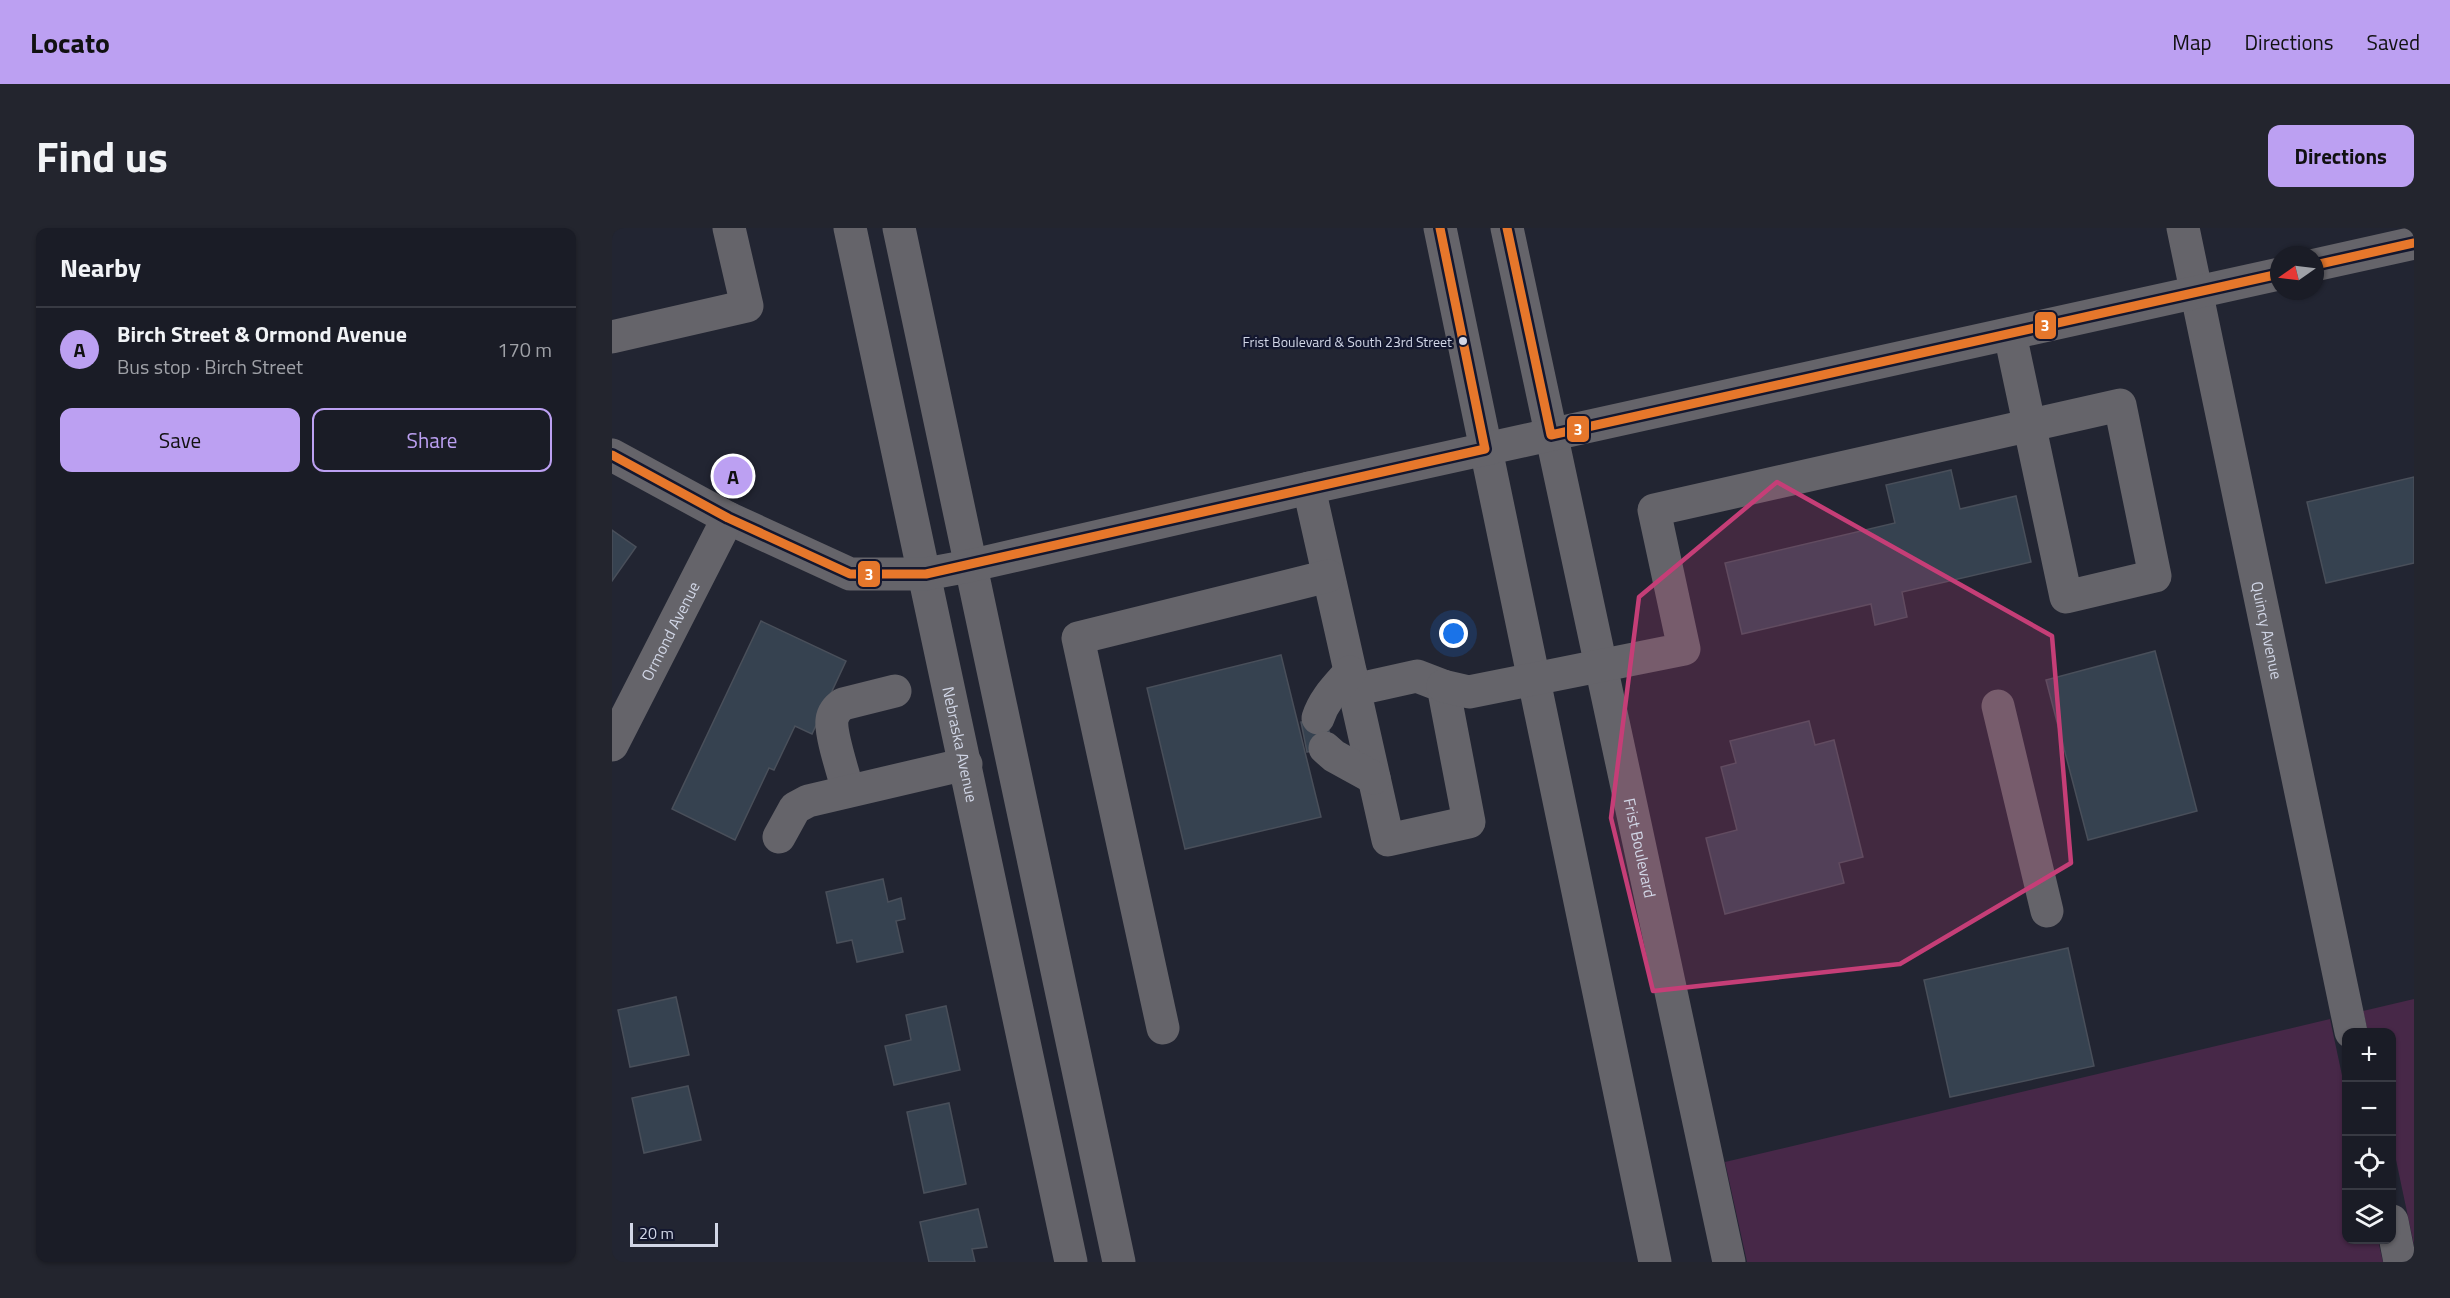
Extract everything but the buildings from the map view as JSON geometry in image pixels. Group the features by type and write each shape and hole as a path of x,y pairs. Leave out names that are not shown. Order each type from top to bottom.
{"street":[{"path":"612,337 747,306 729,228"},
{"name":"Nebraska Avenue","path":"850,228 926,574 1071,1262"},
{"path":"898,228 1119,1262"},
{"path":"1440,228 1655,1262"},
{"name":"Frist Boulevard","path":"1507,228 1729,1262"},
{"name":"Quincy Avenue","path":"2183,228 2350,1028"},
{"path":"2324,263 2414,243"},
{"path":"612,455 728,518 850,574 926,574 2270,275"},
{"path":"1374,778 1334,756 1321,733 1322,707 1332,692 1352,681 1417,676 1443,686 1469,692 1684,648 1654,510 2030,426 2120,405 2155,576 2066,597 2030,426 2010,334"},
{"path":"1309,488 1388,840 1469,822 1443,686"},
{"name":"Ormond Avenue","path":"612,745 728,518"},
{"path":"1163,1028 1078,638 1328,576"},
{"path":"848,791 832,727 837,707 895,691"},
{"path":"1998,706 2047,911"},
{"path":"779,837 795,808 801,804 966,764"},
{"path":"2396,1244 2400,1262"}],"highlighted area":[{"path":"1777,482 2052,636 2071,863 1900,964 1653,991 1611,818 1639,597"}],"shaded area":[{"path":"2414,999 2414,1245 2396,1160 2396,1028 2367,1028 2363,1011"},
{"path":"2330,1019 2342,1075 2342,1244 2379,1244 2383,1262 1747,1262 1725,1162"}],"transit line":[{"name":"3","path":"612,455 728,518 850,574 926,574 1485,449 1440,228"},
{"name":"3","path":"1507,228 1551,435 2270,276"},
{"name":"3","path":"2324,263 2414,243"}],"place":[{"name":"Frist Boulevard & South 23rd Street","path":"1463,341"},
{"name":"Birch Street & Ormond Avenue","path":"733,476"}]}
